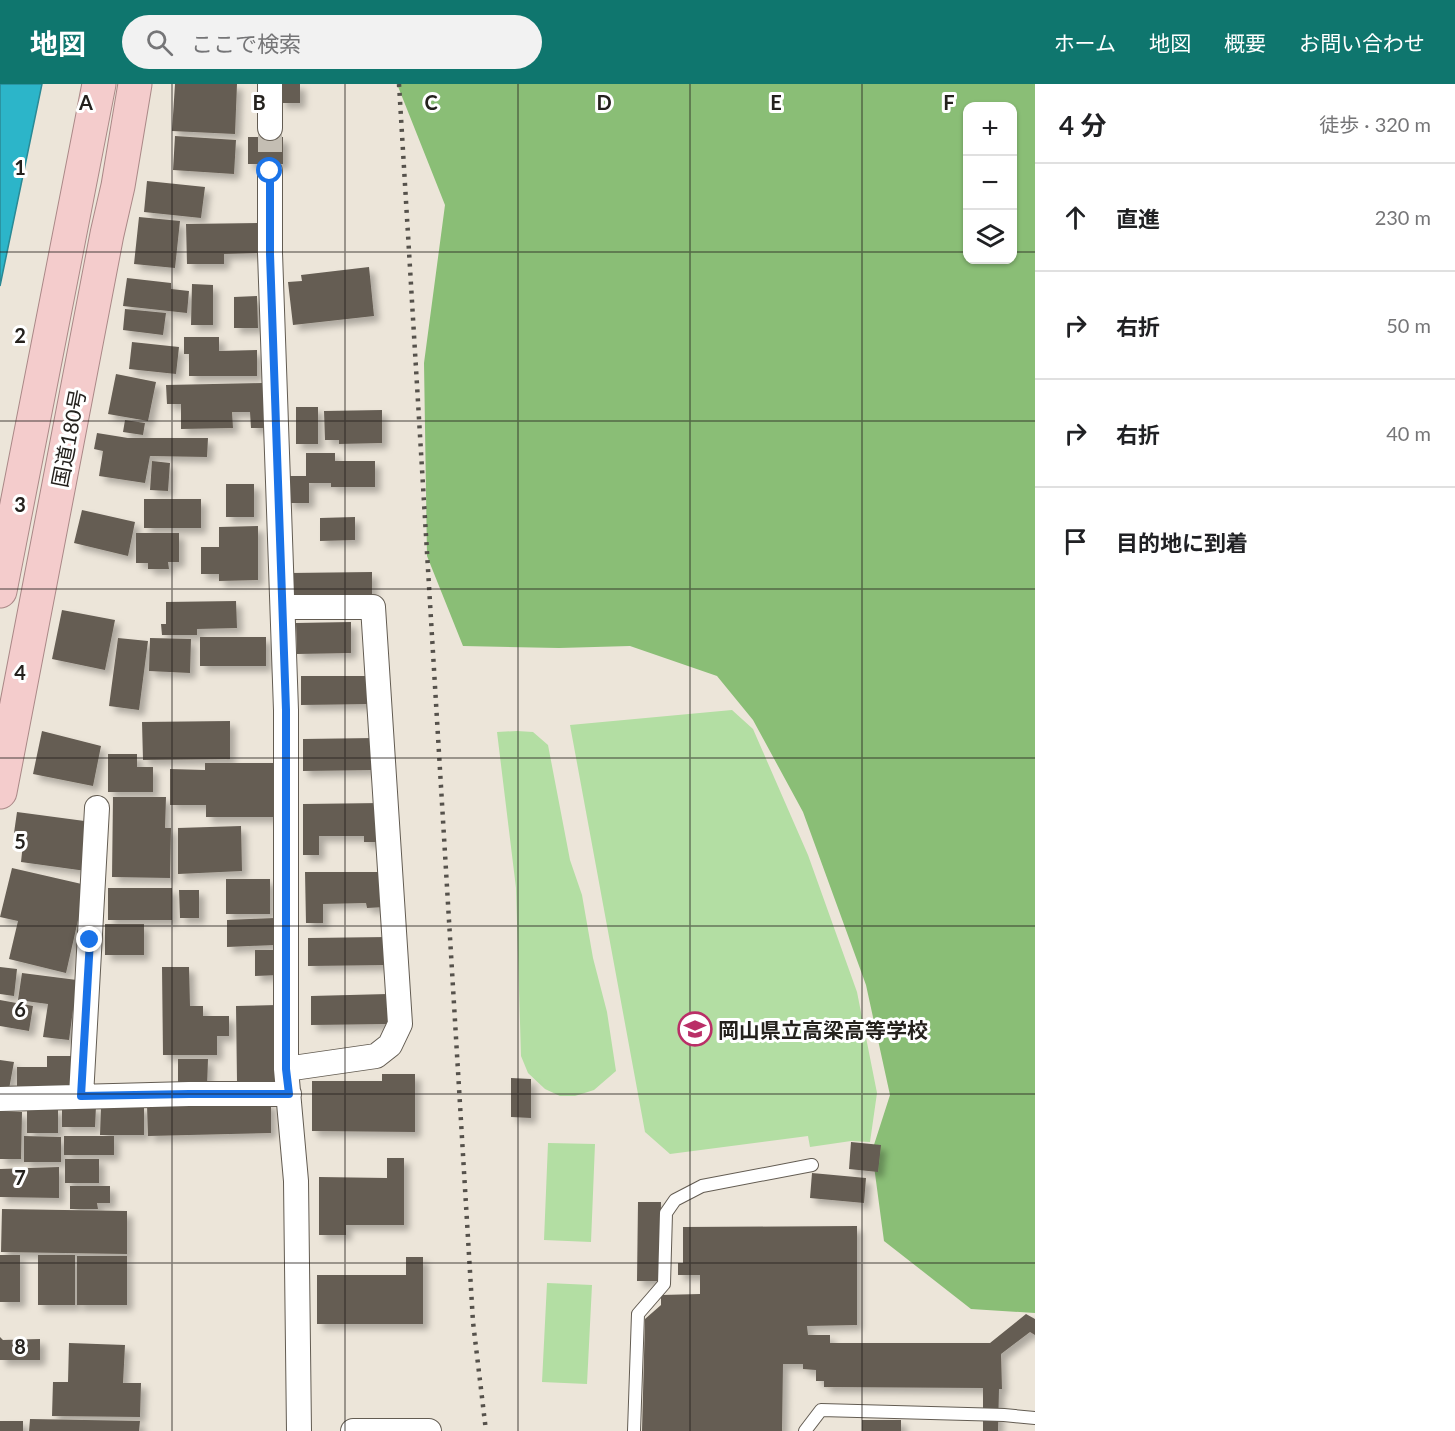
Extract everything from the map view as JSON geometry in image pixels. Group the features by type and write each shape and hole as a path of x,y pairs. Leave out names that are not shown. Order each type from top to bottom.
{"highway":[{"name":"国道180号","path":"0,591 99,84"},
{"name":"国道180号","path":"0,792 118,186 135,84"}],"street":[{"path":"270,84 270,128"},
{"path":"270,171 270,264 286,710 286,1069 296,1181 299,1431"},
{"path":"283,607 374,607 400,1024 390,1045 376,1056 286,1069"},
{"path":"81,1096 98,808"},
{"path":"0,1099 289,1094"},
{"path":"353,1431 429,1431"}],"lane":[{"path":"634,1431 638,1314 663,1284 666,1213 675,1200 702,1186 812,1166"},
{"path":"805,1431 821,1410 1004,1415 1035,1418"}],"green space":[{"path":"397,84 1035,84 1035,1313 971,1309 884,1241 872,1151 890,1095 866,985 803,812 753,720 717,676 630,646 559,648 463,646 427,556 424,363 445,205"},
{"path":"732,710 753,729 808,855 857,992 877,1093 870,1142 851,1141 810,1147 808,1136 670,1154 645,1132 570,725"},
{"path":"497,732 533,732 548,745 570,860 582,895 593,958 607,1012 616,1071 594,1090 575,1096 560,1096 545,1089 528,1073 521,1056 516,888"},
{"path":"548,1143 595,1144 591,1242 544,1240"},
{"path":"547,1283 592,1285 587,1384 542,1382"}],"water":[{"path":"0,84 42,84 0,286"}],"building":[{"path":"175,84 237,84 235,134 172,131"},
{"path":"280,84 300,84 300,103 280,103"},
{"path":"175,136 236,140 234,174 173,170"},
{"path":"248,137 283,137 283,164 248,164"},
{"path":"147,181 205,187 201,218 144,212"},
{"path":"139,217 180,221 175,268 134,264"},
{"path":"259,223 259,253 224,254 224,264 187,264 186,224"},
{"path":"369,267 374,316 293,325 288,282 302,281 301,275"},
{"path":"127,278 171,283 171,289 189,291 187,313 123,306"},
{"path":"192,284 213,285 213,325 191,325"},
{"path":"257,296 258,328 234,328 234,297"},
{"path":"125,309 166,313 163,335 123,330"},
{"path":"184,337 219,337 219,351 257,350 257,376 189,376 189,354 184,354"},
{"path":"132,342 179,347 176,374 129,369"},
{"path":"116,374 156,382 148,421 108,414"},
{"path":"263,383 264,428 251,428 250,412 232,412 233,428 181,429 181,404 167,404 166,385"},
{"path":"296,407 318,407 318,444 296,444"},
{"path":"382,410 382,443 339,444 339,440 325,440 324,411"},
{"path":"125,420 145,423 143,435 123,432"},
{"path":"97,433 128,438 208,438 207,457 150,456 145,483 99,476 103,451 94,449"},
{"path":"306,453 335,453 335,461 375,461 375,487 331,487 331,483 309,483 309,503 288,503 288,476 306,476"},
{"path":"152,461 170,463 168,491 150,490"},
{"path":"226,484 254,484 254,517 226,517"},
{"path":"144,499 201,499 201,528 144,528"},
{"path":"82,510 135,522 128,556 74,543"},
{"path":"355,517 355,540 320,541 320,518"},
{"path":"258,526 258,580 219,581 219,574 201,574 201,547 219,547 219,527"},
{"path":"136,533 179,533 179,562 168,562 169,569 148,569 148,563 136,563"},
{"path":"372,572 372,599 291,600 290,573"},
{"path":"236,601 237,628 197,629 197,635 162,635 161,624 166,624 166,602"},
{"path":"62,610 115,620 105,670 52,659"},
{"path":"351,622 351,653 297,654 296,623"},
{"path":"200,637 266,637 266,666 200,666"},
{"path":"118,638 148,641 139,710 109,706"},
{"path":"150,638 191,639 190,673 149,671"},
{"path":"301,676 371,676 372,704 301,705"},
{"path":"230,721 230,759 143,760 142,722"},
{"path":"42,731 101,746 93,786 33,774"},
{"path":"375,738 376,770 303,771 303,739"},
{"path":"108,754 137,754 137,767 153,767 153,792 108,792"},
{"path":"205,763 274,763 274,817 206,817 206,805 170,805 170,769 205,770"},
{"path":"113,797 166,797 165,828 171,828 170,878 112,877"},
{"path":"382,803 382,842 364,842 364,836 319,836 319,855 303,855 303,804"},
{"path":"17,812 92,822 86,871 21,862 24,834 14,833"},
{"path":"241,826 242,871 178,874 178,828"},
{"path":"12,868 86,885 66,973 9,959 18,921 0,917"},
{"path":"305,872 385,872 385,907 367,908 366,903 323,904 323,923 306,923"},
{"path":"226,879 270,879 270,914 226,914"},
{"path":"108,888 172,888 172,920 108,920"},
{"path":"179,890 199,890 199,918 180,918"},
{"path":"275,918 276,945 227,947 227,920"},
{"path":"105,924 144,924 144,955 105,955"},
{"path":"388,937 389,965 308,966 308,938"},
{"path":"255,950 279,950 279,975 255,976"},
{"path":"0,967 17,969 14,996 0,994"},
{"path":"162,967 189,967 190,1006 203,1006 203,1016 229,1016 229,1036 217,1036 217,1055 163,1055"},
{"path":"22,973 77,980 69,1040 43,1037 48,1004 18,1000"},
{"path":"388,994 388,1024 311,1025 311,996"},
{"path":"0,1000 33,1006 29,1031 0,1026"},
{"path":"277,1005 278,1081 237,1081 236,1006"},
{"path":"47,1056 73,1056 73,1090 17,1090 17,1067 47,1067"},
{"path":"178,1059 208,1059 207,1087 178,1087"},
{"path":"0,1060 14,1062 9,1089 0,1088"},
{"path":"382,1074 415,1074 415,1132 312,1131 312,1081 382,1081"},
{"path":"511,1078 531,1079 531,1118 511,1117"},
{"path":"271,1102 271,1133 148,1136 147,1105"},
{"path":"62,1106 96,1106 95,1127 62,1127"},
{"path":"144,1106 144,1135 100,1135 101,1107"},
{"path":"27,1107 58,1108 58,1133 27,1133"},
{"path":"0,1111 22,1112 21,1159 0,1159"},
{"path":"24,1136 61,1137 61,1162 24,1162"},
{"path":"64,1136 114,1136 114,1155 64,1155"},
{"path":"851,1142 881,1145 878,1172 849,1169"},
{"path":"387,1158 404,1158 404,1225 346,1225 346,1235 319,1235 319,1177 387,1178"},
{"path":"65,1159 99,1159 99,1183 65,1183"},
{"path":"59,1167 59,1198 0,1197 0,1169"},
{"path":"812,1173 866,1178 864,1203 810,1198"},
{"path":"70,1186 110,1186 110,1203 97,1203 98,1209 70,1209"},
{"path":"638,1202 661,1202 660,1281 637,1281"},
{"path":"2,1209 127,1211 127,1254 1,1252"},
{"path":"857,1226 857,1325 807,1326 808,1335 830,1335 830,1343 990,1343 1026,1314 1035,1319 1035,1335 1030,1332 1001,1354 1002,1389 999,1389 998,1431 983,1431 983,1388 824,1387 824,1381 816,1381 816,1370 803,1369 803,1364 783,1364 782,1431 642,1431 645,1319 661,1305 661,1295 700,1294 700,1275 678,1275 678,1263 683,1263 683,1227"},
{"path":"0,1255 20,1255 20,1302 0,1302"},
{"path":"38,1255 75,1255 75,1305 38,1305"},
{"path":"77,1256 127,1256 127,1305 77,1305"},
{"path":"406,1257 423,1257 423,1324 317,1324 317,1275 406,1275"},
{"path":"0,1337 3,1340 40,1339 40,1360 0,1360"},
{"path":"69,1343 125,1345 123,1383 141,1383 140,1417 52,1416 53,1382 68,1382"},
{"path":"30,1419 140,1421 139,1431 29,1431"},
{"path":"862,1420 901,1420 901,1431 862,1431"},
{"path":"0,1421 23,1421 23,1431 0,1431"}],"tunnel":[{"path":"270,128 270,171"}],"railway":[{"path":"399,84 473,1322 486,1431"}],"place":[{"name":"岡山県立高梁高等学校","path":"695,1029"}],"route":[{"path":"90,940 81,1096 289,1094 286,1069 286,710 270,254 270,171"}]}
